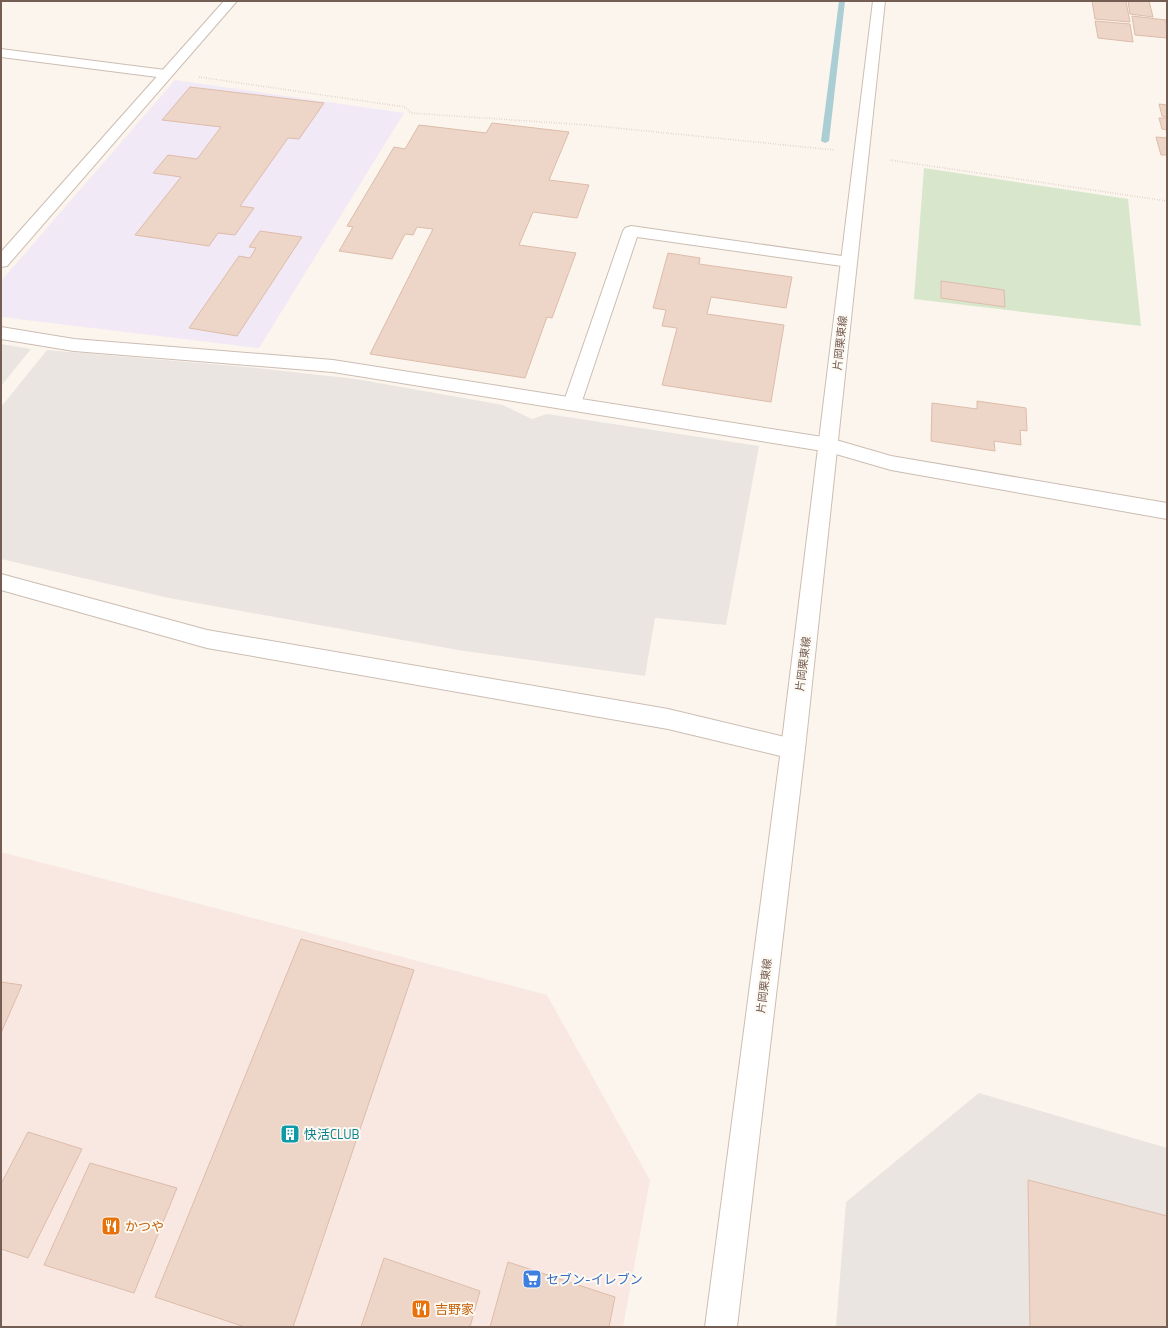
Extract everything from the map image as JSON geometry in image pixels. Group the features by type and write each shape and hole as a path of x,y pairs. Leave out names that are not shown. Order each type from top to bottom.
{"street":[{"path":"1,262 230,1"},
{"name":"片岡栗東線","path":"722,1327 829,445 879,1"},
{"path":"1,53 166,73"},
{"path":"572,404 631,231 849,262"},
{"path":"1,333 74,345 333,366 829,445 891,463 1167,511"},
{"path":"1,582 208,639 668,719 793,749"}],"path":[{"path":"166,73 405,107 411,113 587,124 835,150 861,156 1167,201"}],"shaded area":[{"path":"175,80 404,113 259,348 1,317 1,281"},
{"path":"1,344 31,349 1,386"},
{"path":"47,350 246,367 356,379 503,405 532,419 547,414 759,446 726,625 655,618 645,676 458,650 169,598 1,559 1,407"},
{"path":"1,852 547,995 650,1180 623,1327 1,1327"},
{"path":"979,1093 1167,1148 1167,1327 836,1327 846,1202"}],"green space":[{"path":"924,168 1128,199 1141,326 914,299"}],"building":[{"path":"1092,1 1126,1 1130,22 1095,19"},
{"path":"1128,1 1149,1 1153,17 1130,14"},
{"path":"1132,16 1166,20 1167,38 1135,35"},
{"path":"1095,21 1130,24 1133,42 1098,38"},
{"path":"190,87 324,103 299,139 288,138 240,206 254,208 235,235 218,233 209,246 135,235 181,177 153,173 168,155 197,159 221,127 162,120"},
{"path":"1159,104 1167,105 1167,117 1162,116"},
{"path":"1159,118 1167,118 1167,130 1162,129"},
{"path":"492,123 569,132 549,180 589,185 577,218 533,212 519,245 576,253 552,318 547,317 525,378 370,354 433,229 417,227 413,235 405,234 392,259 339,251 353,227 347,226 394,147 405,149 419,125 486,133"},
{"path":"1156,137 1167,138 1167,155 1161,155"},
{"path":"260,231 302,237 237,336 189,328 239,256 250,258 256,248 249,247"},
{"path":"668,253 700,258 699,264 792,277 786,308 711,297 707,314 784,325 771,402 662,385 677,328 662,326 666,310 653,308"},
{"path":"941,281 1004,290 1005,307 941,298"},
{"path":"977,401 1026,408 1027,431 1020,430 1021,445 994,441 995,451 931,441 932,403 977,409"},
{"name":"快活CLUB","path":"301,939 414,970 293,1327 245,1327 155,1297"},
{"path":"1,982 22,985 1,1033"},
{"path":"28,1132 82,1149 28,1258 1,1249 1,1184"},
{"name":"かつや","path":"90,1163 177,1188 134,1293 44,1265"},
{"path":"1028,1180 1167,1216 1167,1327 1030,1327"},
{"name":"吉野家","path":"384,1258 480,1291 470,1327 361,1327"},
{"name":"セブン-イレブン","path":"508,1262 615,1297 609,1327 490,1327"}],"waterway":[{"path":"825,141 842,1"}],"place":[{"name":"快活CLUB","path":"290,1134"},
{"name":"かつや","path":"111,1226"},
{"name":"セブン-イレブン","path":"532,1279"},
{"name":"吉野家","path":"421,1309"}]}
